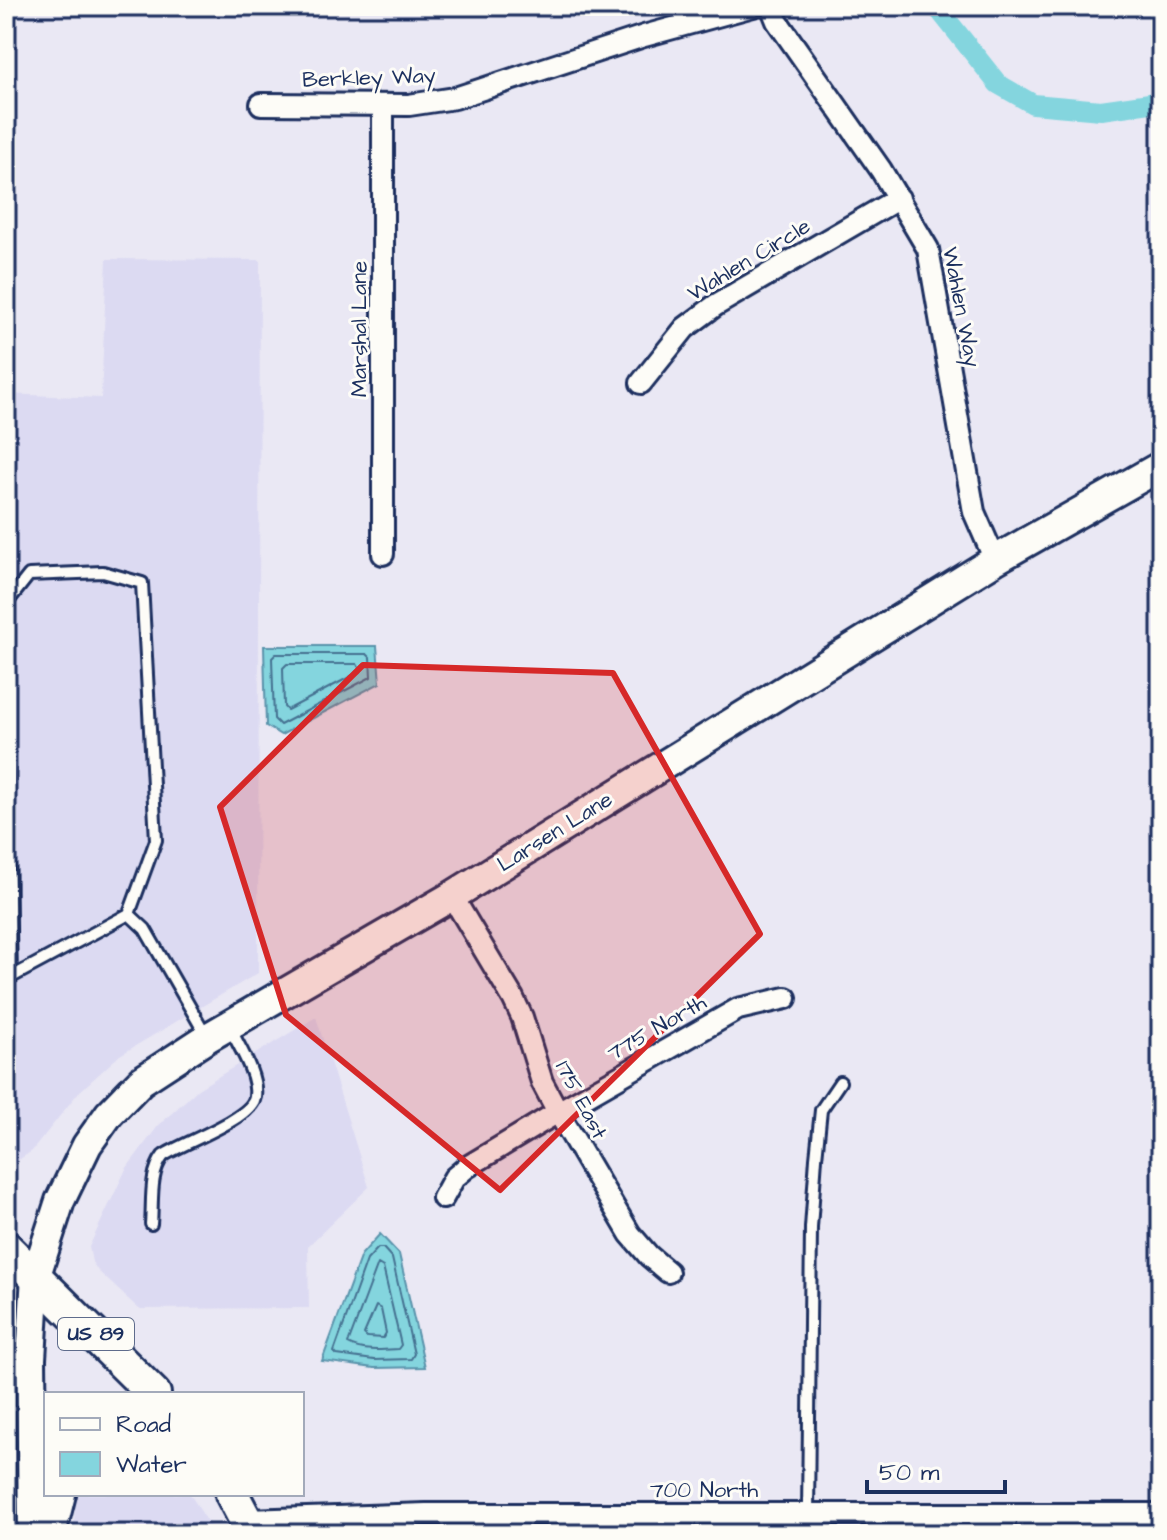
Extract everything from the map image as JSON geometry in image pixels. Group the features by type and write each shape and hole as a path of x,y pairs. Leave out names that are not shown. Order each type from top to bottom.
{"main road":[{"name":"Larsen Lane","path":"33,1534 31,1359 36,1275 60,1201 87,1145 109,1114 141,1081 218,1032 452,896 995,560 1161,466"},
{"name":"US 89","path":"6,1248 152,1392"},
{"path":"51,1534 60,1496"}],"street":[{"name":"Berkley Way","path":"261,104 409,105 455,98 644,36 753,6"},
{"name":"Wahlen Way","path":"771,6 777,21 899,198 928,249 973,504 980,529 995,560"},
{"name":"Marshal Lane","path":"383,105 383,554"},
{"name":"Wahlen Circle","path":"641,383 685,328 716,305 899,198"},
{"name":"175 East","path":"452,896 517,1008 542,1082 558,1112 630,1234 668,1272"},
{"name":"775 North","path":"443,1198 454,1178 467,1167 558,1112 738,1009 786,998"},
{"name":"700 North","path":"244,1516 1161,1514"}],"lane":[{"path":"6,604 29,575 103,572 142,583 156,840 129,914 8,978 6,759"},
{"path":"129,914 145,929 252,1076 255,1097 250,1109 236,1119 163,1156 154,1176 151,1224"},
{"path":"808,1514 811,1228 816,1158 821,1110 840,1082"}],"highlighted area":[{"path":"363,665 613,673 760,934 500,1190 286,1015 220,807"}],"shaded area":[{"path":"107,259 260,260 258,973 120,1055 78,1093 32,1151 14,1163 6,1164 6,394 101,398"},
{"path":"316,1017 369,1187 308,1246 309,1308 139,1309 98,1271 92,1262 89,1247 126,1169 158,1126 198,1089"},
{"path":"6,1321 9,1345 10,1534 6,1534"},
{"path":"76,1496 191,1496 215,1534 73,1534"},
{"path":"1161,1524 1161,1534 677,1534 676,1526"}],"green space":[{"path":"676,1526 677,1534 286,1534"}],"water":[{"path":"264,646 377,646 380,683 281,735 266,726"},
{"path":"380,1234 399,1254 425,1367 374,1368 322,1361 361,1255"}],"waterway":[{"path":"936,6 998,84 1033,104 1101,110 1157,102 1161,105"}]}
